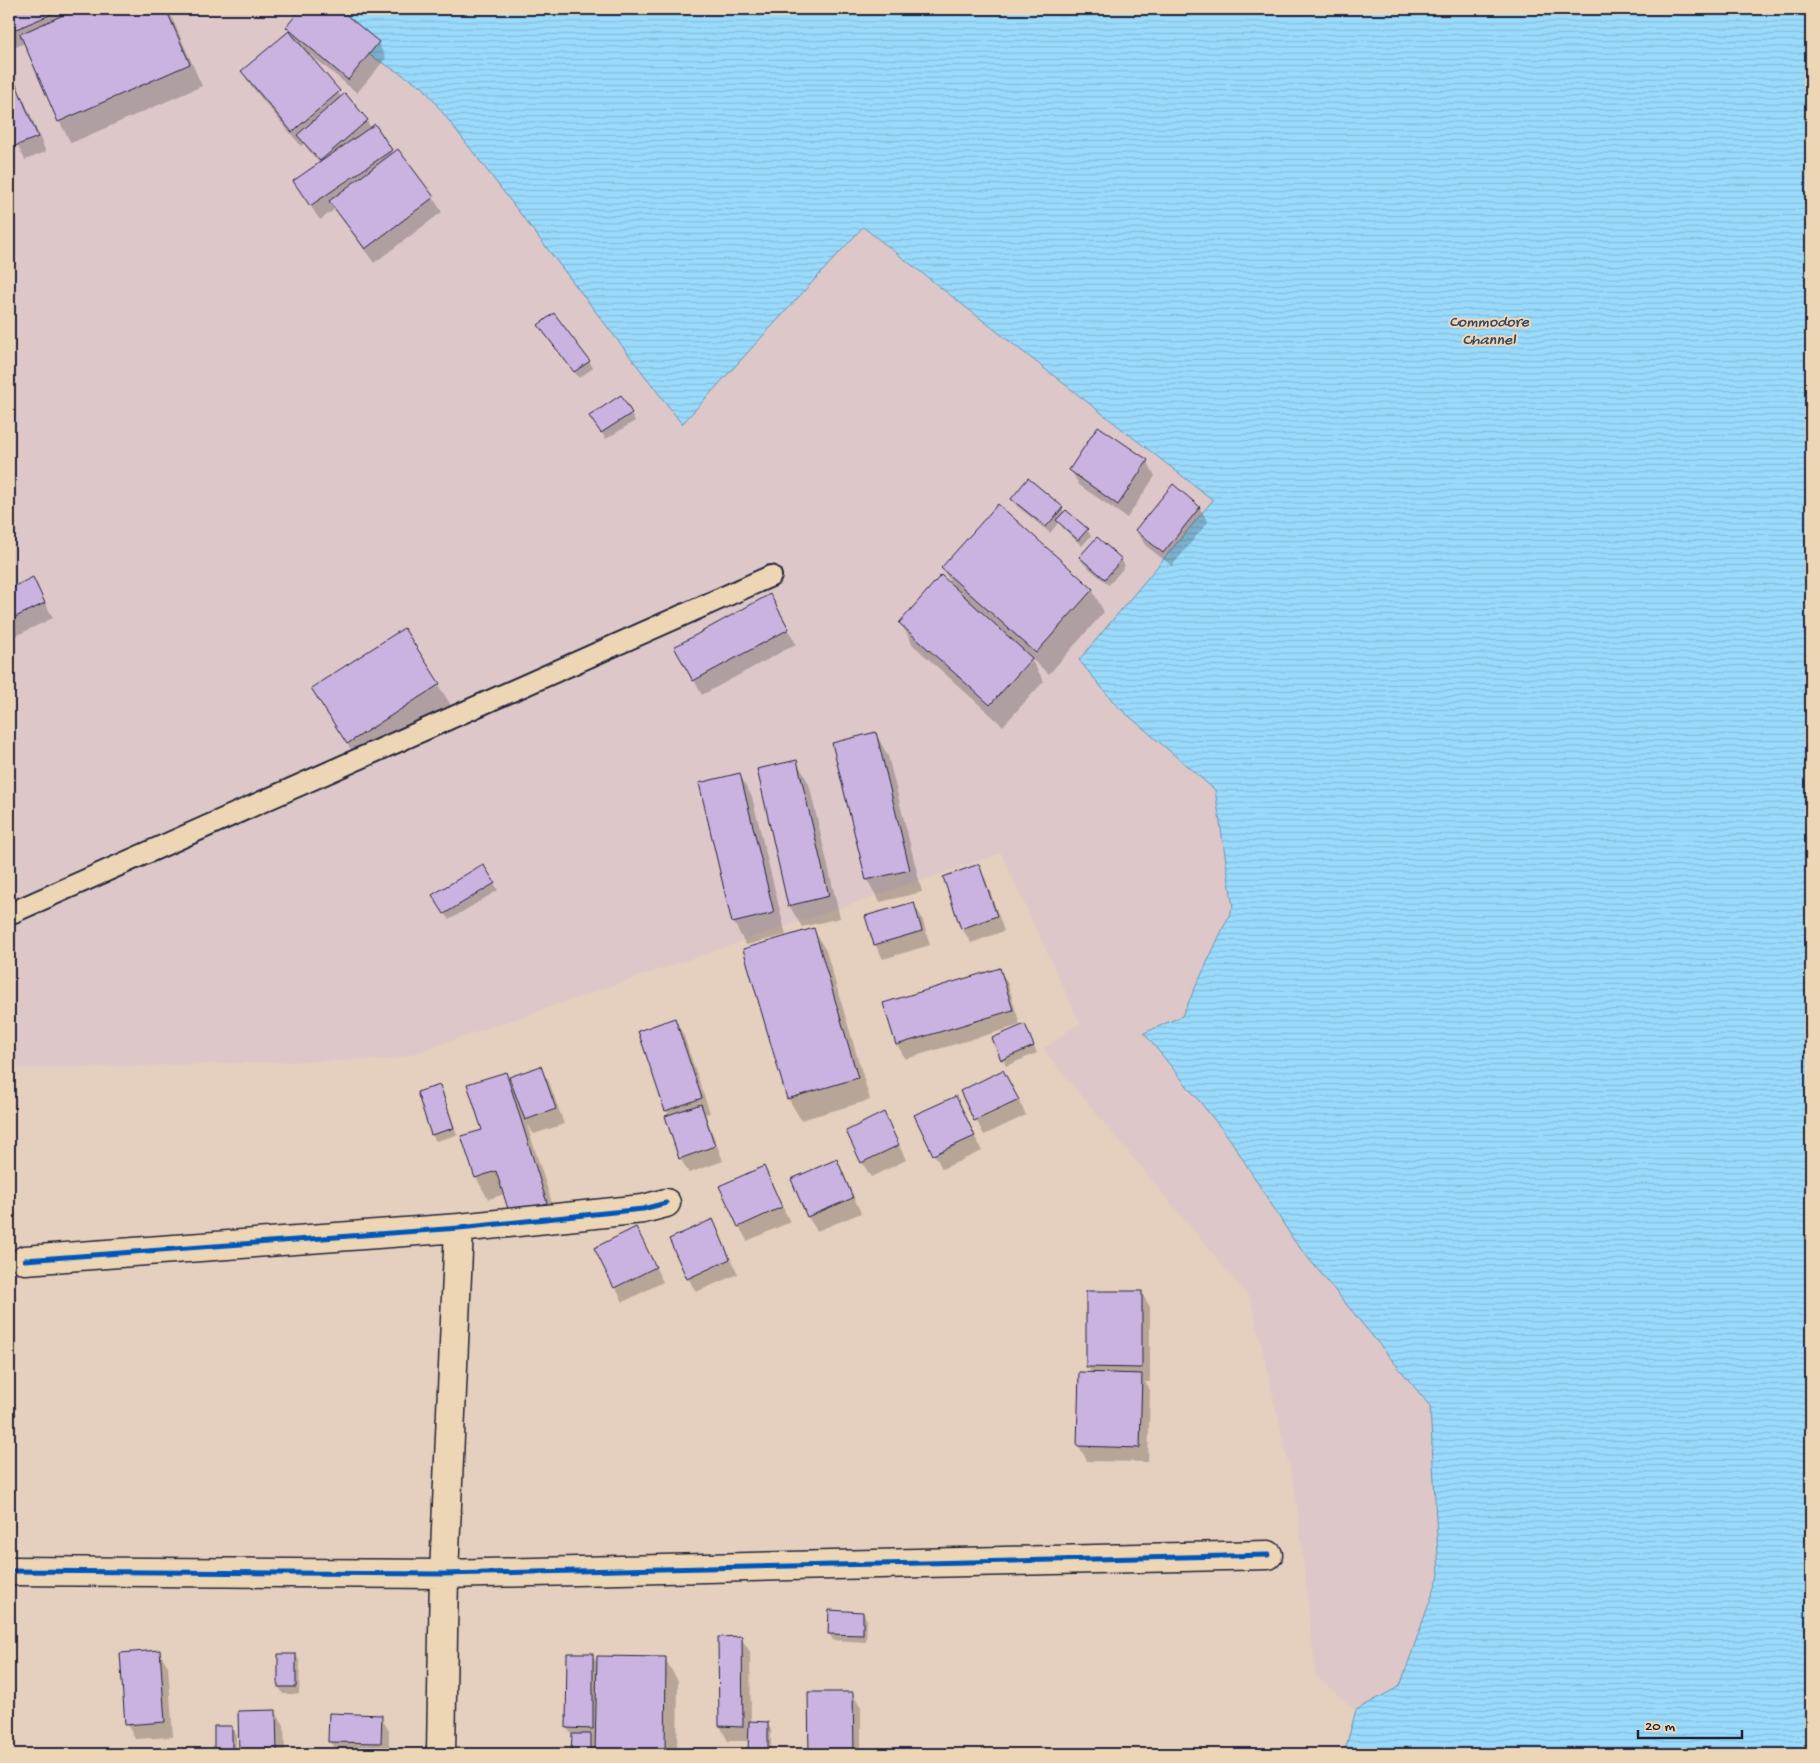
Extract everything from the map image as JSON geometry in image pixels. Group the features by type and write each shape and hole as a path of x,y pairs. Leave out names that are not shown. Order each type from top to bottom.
{"street":[{"path":"25,1260 459,1228 644,1209 666,1203"},
{"path":"441,1754 444,1574 459,1228"},
{"path":"9,1571 444,1574 1268,1555"}],"lane":[{"path":"9,914 771,576"}],"shaded area":[{"path":"9,9 292,9 423,87 682,423 863,227 1213,500 1079,660 1116,705 1215,790 1233,907 1182,1016 1144,1033 1230,1139 1295,1242 1430,1405 1439,1575 1400,1686 1356,1710 1316,1676 1296,1495 1251,1299 1043,1049 1080,1023 1001,853 397,1059 9,1069"}],"water":[{"name":"Commodore Channel","path":"292,9 1811,9 1811,1754 1344,1754 1356,1710 1400,1686 1439,1575 1430,1406 1295,1242 1230,1139 1144,1033 1182,1016 1233,907 1215,790 1116,705 1079,660 1213,500 863,227 682,424 423,87"}],"building":[{"path":"9,9 64,9 9,32"},
{"path":"77,9 166,9 190,64 58,122 20,34"},
{"path":"301,9 339,9 379,42 348,80 286,27"},
{"path":"289,31 340,91 292,132 241,71"},
{"path":"16,84 38,137 15,146 9,130 9,86"},
{"path":"345,93 368,120 320,161 297,135"},
{"path":"375,124 392,150 310,206 293,181"},
{"path":"398,149 434,197 365,249 329,201"},
{"path":"554,313 590,361 574,372 538,325"},
{"path":"621,395 632,413 601,433 589,416"},
{"path":"1098,426 1148,460 1118,505 1069,470"},
{"path":"1028,478 1063,507 1046,527 1011,499"},
{"path":"1173,484 1200,507 1163,553 1135,530"},
{"path":"998,504 1093,589 1036,653 941,568"},
{"path":"1066,510 1088,529 1078,540 1056,520"},
{"path":"1097,537 1122,559 1105,579 1079,557"},
{"path":"941,575 1032,658 990,705 899,623"},
{"path":"33,577 45,603 9,620 9,589"},
{"path":"770,594 789,629 693,681 674,647"},
{"path":"404,628 440,684 347,744 311,688"},
{"path":"876,732 910,870 866,880 832,743"},
{"path":"797,760 829,896 788,906 757,769"},
{"path":"740,773 774,913 732,923 699,783"},
{"path":"483,864 495,883 444,914 432,895"},
{"path":"979,864 997,916 961,929 943,877"},
{"path":"914,902 922,931 874,945 865,916"},
{"path":"814,928 858,1078 787,1099 743,949"},
{"path":"1000,968 1013,1010 896,1045 883,1003"},
{"path":"675,1018 702,1098 665,1111 638,1031"},
{"path":"1025,1024 1034,1046 1001,1060 992,1038"},
{"path":"541,1066 556,1109 525,1120 509,1077"},
{"path":"1003,1070 1019,1100 974,1121 960,1091"},
{"path":"506,1072 547,1203 510,1215 496,1171 475,1178 461,1136 482,1130 467,1084"},
{"path":"440,1085 454,1128 431,1135 417,1092"},
{"path":"956,1096 975,1136 933,1155 914,1115"},
{"path":"701,1104 715,1146 679,1159 665,1116"},
{"path":"884,1112 899,1145 861,1163 846,1131"},
{"path":"837,1159 853,1198 807,1217 791,1179"},
{"path":"764,1166 782,1207 738,1227 719,1186"},
{"path":"713,1219 730,1259 687,1279 669,1239"},
{"path":"636,1227 656,1267 614,1288 594,1248"},
{"path":"1086,1291 1142,1291 1142,1368 1086,1367"},
{"path":"1079,1372 1142,1374 1140,1448 1077,1446"},
{"path":"829,1610 863,1612 863,1635 828,1634"},
{"path":"742,1636 743,1727 719,1726 718,1637"},
{"path":"160,1650 165,1722 125,1725 120,1653"},
{"path":"567,1653 593,1653 593,1729 566,1728"},
{"path":"278,1654 296,1654 296,1687 278,1687"},
{"path":"597,1656 666,1657 665,1754 595,1754"},
{"path":"808,1692 853,1692 854,1754 809,1754"},
{"path":"276,1710 277,1754 239,1754 238,1711"},
{"path":"329,1713 382,1715 381,1743 328,1742"},
{"path":"749,1721 768,1722 768,1754 748,1754"},
{"path":"214,1726 232,1726 232,1754 214,1754"},
{"path":"572,1734 591,1734 591,1754 571,1754"}],"cycle path":[{"path":"25,1260 459,1228 643,1209 666,1203"},
{"path":"9,1571 444,1574 1268,1555"}]}
